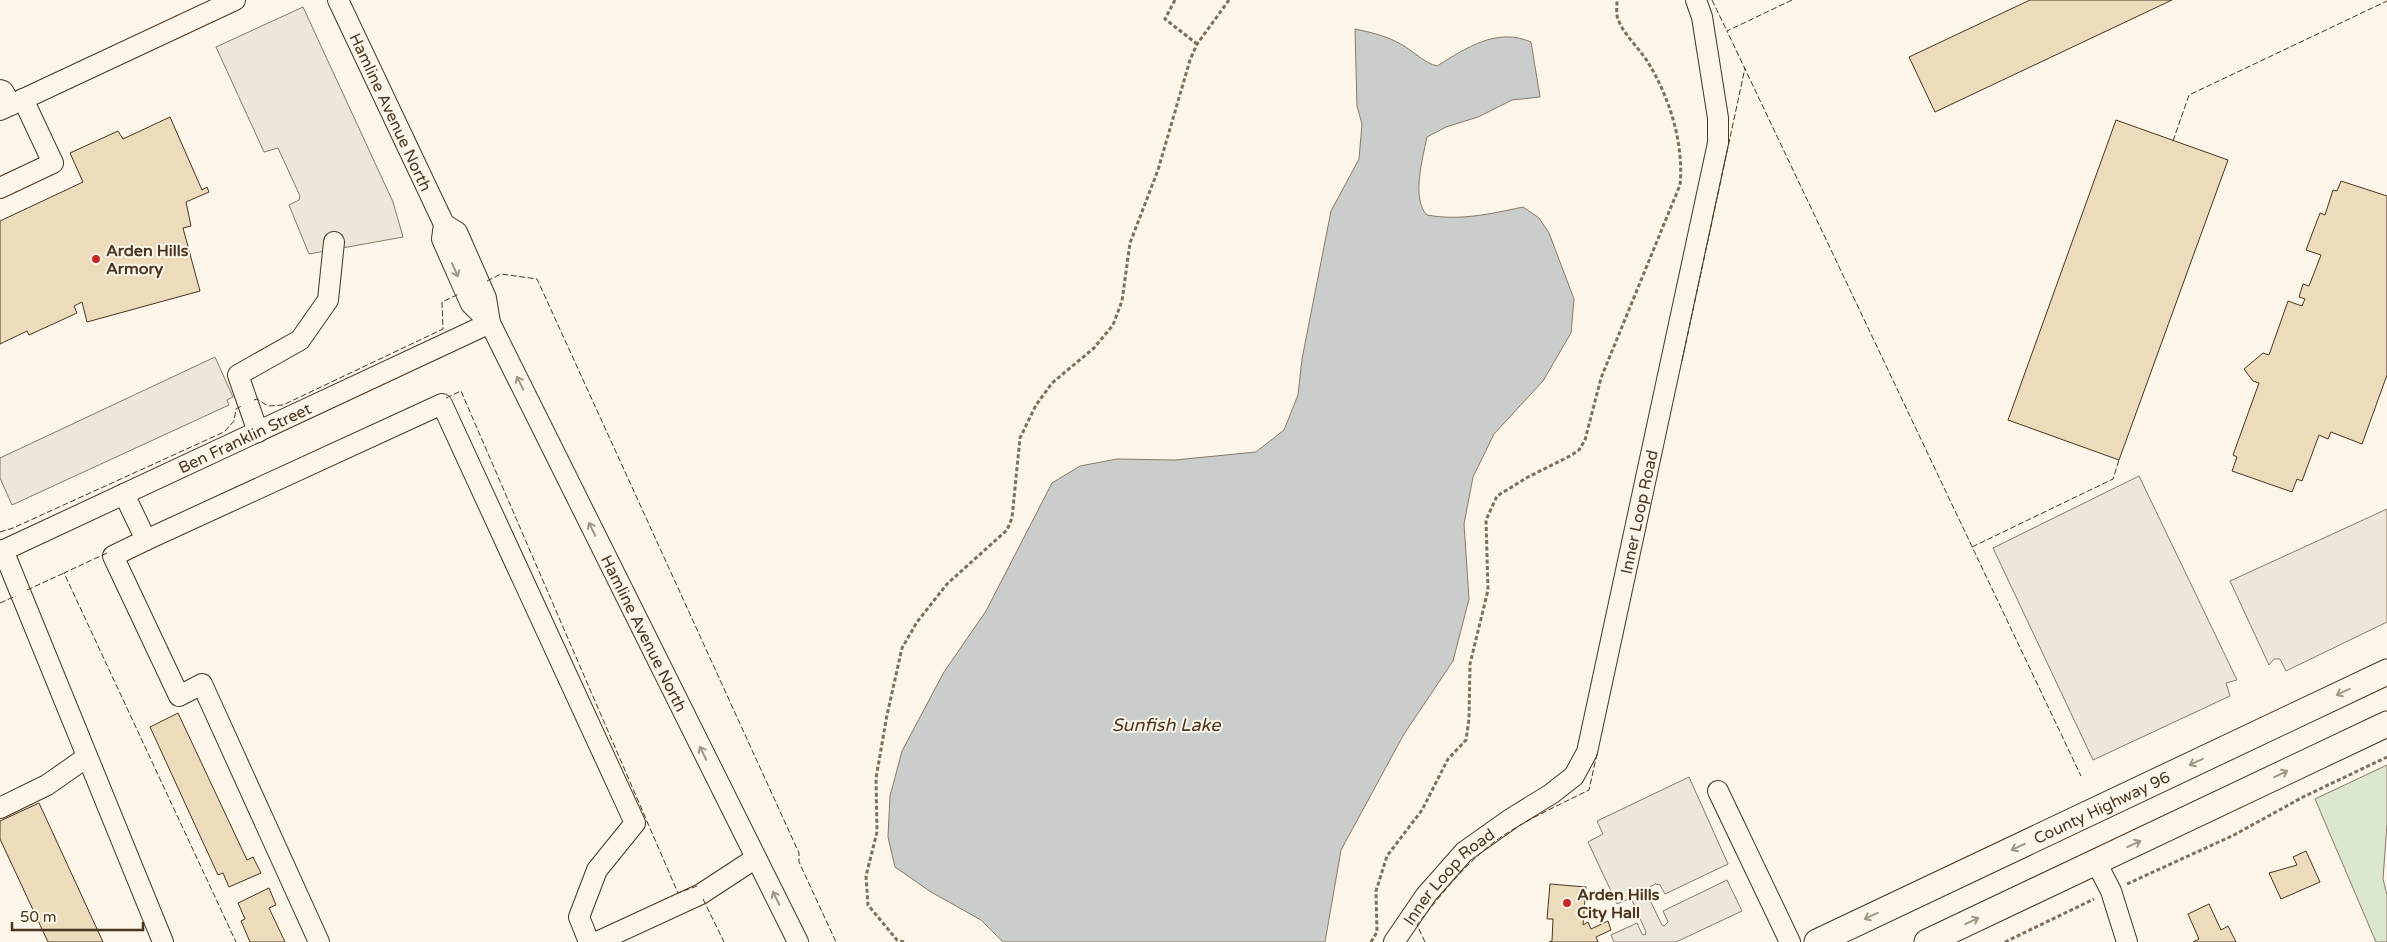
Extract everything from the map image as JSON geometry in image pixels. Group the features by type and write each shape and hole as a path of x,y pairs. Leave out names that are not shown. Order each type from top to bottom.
{"main road":[{"name":"County Highway 96","path":"1817,942 2387,672"},
{"path":"1928,942 2387,724"}],"street":[{"path":"0,188 53,163 9,101 235,0"},
{"name":"Hamline Avenue North","path":"338,0 444,224 457,232 486,298 490,323 798,942"},
{"name":"Inner Loop Road","path":"1394,942 1426,895 1464,852 1512,818 1551,794 1574,776 1588,752 1718,143 1718,118 1702,17 1696,0"},
{"path":"258,432 238,374 300,340 306,332 328,300 334,242"},
{"name":"Ben Franklin Street","path":"2,551 490,323"},
{"path":"319,942 202,684 179,696 113,556 442,404 635,823 597,870 579,917 589,942"},
{"path":"124,494 146,540"},
{"path":"2,551 163,942"},
{"path":"0,808 47,785 87,757"},
{"path":"1718,791 1790,942"},
{"path":"598,942 701,894 756,858"},
{"path":"2096,862 2111,891 2127,942"}],"path":[{"path":"1175,0 1165,19 1196,44"},
{"path":"904,942 897,940 872,912 868,904 866,876 877,832 876,778 887,715 902,648 917,622 947,584 1007,530 1012,518 1020,438 1036,405 1052,384 1094,348 1113,325 1122,301 1130,243 1158,170 1196,44 1229,0"},
{"path":"1371,942 1378,932 1376,891 1387,856 1422,810 1448,759 1466,740 1469,719 1470,664 1488,590 1486,520 1497,496 1528,477 1580,450 1586,440 1601,378 1680,185 1682,163 1677,134 1665,98 1649,64 1618,19 1617,0"},
{"path":"2005,942 2234,835 2303,797 2387,757"}],"green space":[{"path":"2387,765 2387,824 2383,879 2387,895 2387,942 2376,942 2315,799"}],"shaded area":[{"path":"303,7 393,202 403,237 309,254 289,205 299,200 300,196 278,148 264,152 216,47"},
{"path":"215,357 233,397 227,400 229,405 12,505 0,478 0,458"},
{"path":"2139,476 2237,680 2226,683 2230,696 2093,760 1993,548"},
{"path":"2387,509 2387,622 2286,671 2280,659 2274,659 2269,665 2230,581"},
{"path":"1689,777 1728,864 1665,894 1660,885 1655,884 1650,887 1647,894 1664,926 1668,922 1663,911 1727,880 1742,911 1676,942 1614,942 1611,935 1637,923 1642,934 1645,935 1646,932 1631,898 1617,904 1588,842 1603,834 1597,821"}],"water":[{"name":"Sunfish Lake","path":"1355,29 1389,38 1425,61 1437,66 1471,47 1494,38 1518,38 1531,42 1540,97 1512,100 1478,117 1446,127 1427,137 1421,166 1420,199 1422,208 1427,215 1439,217 1475,216 1523,207 1539,218 1549,233 1574,299 1571,333 1543,381 1494,434 1473,477 1464,524 1469,599 1453,661 1404,734 1341,850 1325,942 1003,942 981,920 931,892 895,867 888,837 890,796 902,751 944,672 986,611 1052,483 1080,466 1117,459 1175,460 1256,452 1284,430 1298,395 1302,359 1331,211 1359,159 1362,124 1357,106"}],"building":[{"path":"2030,0 2172,0 1935,112 1909,57"},
{"name":"Arden Hills Armory","path":"170,117 202,190 207,187 209,192 186,202 191,226 183,228 200,291 87,322 82,302 74,306 77,313 29,335 27,331 0,344 0,221 83,182 70,153 118,131 123,139"},
{"path":"2116,120 2228,160 2119,460 2008,420"},
{"path":"2341,181 2387,196 2387,375 2362,444 2331,432 2328,439 2319,435 2302,481 2297,479 2292,492 2232,471 2237,457 2233,455 2259,383 2253,381 2244,369 2263,353 2269,355 2288,301 2302,306 2305,299 2299,297 2303,284 2309,286 2321,255 2306,250 2320,213 2325,215 2333,190 2337,191"},
{"path":"178,713 247,860 253,857 261,873 229,887 223,873 218,875 150,727"},
{"path":"39,803 103,942 48,942 0,839 0,821"},
{"path":"2306,851 2320,882 2281,899 2269,873 2297,865 2293,857"},
{"name":"Arden Hills City Hall","path":"1550,884 1586,887 1583,925 1588,922 1591,929 1608,921 1611,930 1596,937 1598,942 1549,942 1552,941 1553,919 1547,919"},
{"path":"269,888 276,905 269,908 285,942 250,942 241,921 245,919 238,903"},
{"path":"2209,904 2221,930 2228,926 2236,942 2193,942 2199,939 2188,914"}],"fence":[{"path":"1712,0 1727,31"},
{"path":"1792,0 1727,31 2081,776"},
{"path":"2173,141 2189,95 2387,1"},
{"path":"1682,361 1745,68"},
{"path":"487,281 501,274 537,279 799,853 799,862 836,942"},
{"path":"254,400 257,399 268,406 283,405 443,329 442,302 459,294"},
{"path":"446,398 461,391 678,893 697,886"},
{"path":"0,532 13,528 224,432 234,421 236,409 243,405"},
{"path":"1972,547 2113,479 2119,460"},
{"path":"107,553 64,573 236,942"},
{"path":"27,590 64,573"},
{"path":"0,603 16,596"},
{"path":"1425,942 1417,925 1460,874 1489,846 1512,830 1589,790 1597,754"},
{"path":"703,899 724,942"}],"place":[{"name":"Arden Hills Armory","path":"96,259"},
{"name":"Arden Hills City Hall","path":"1567,903"}]}
